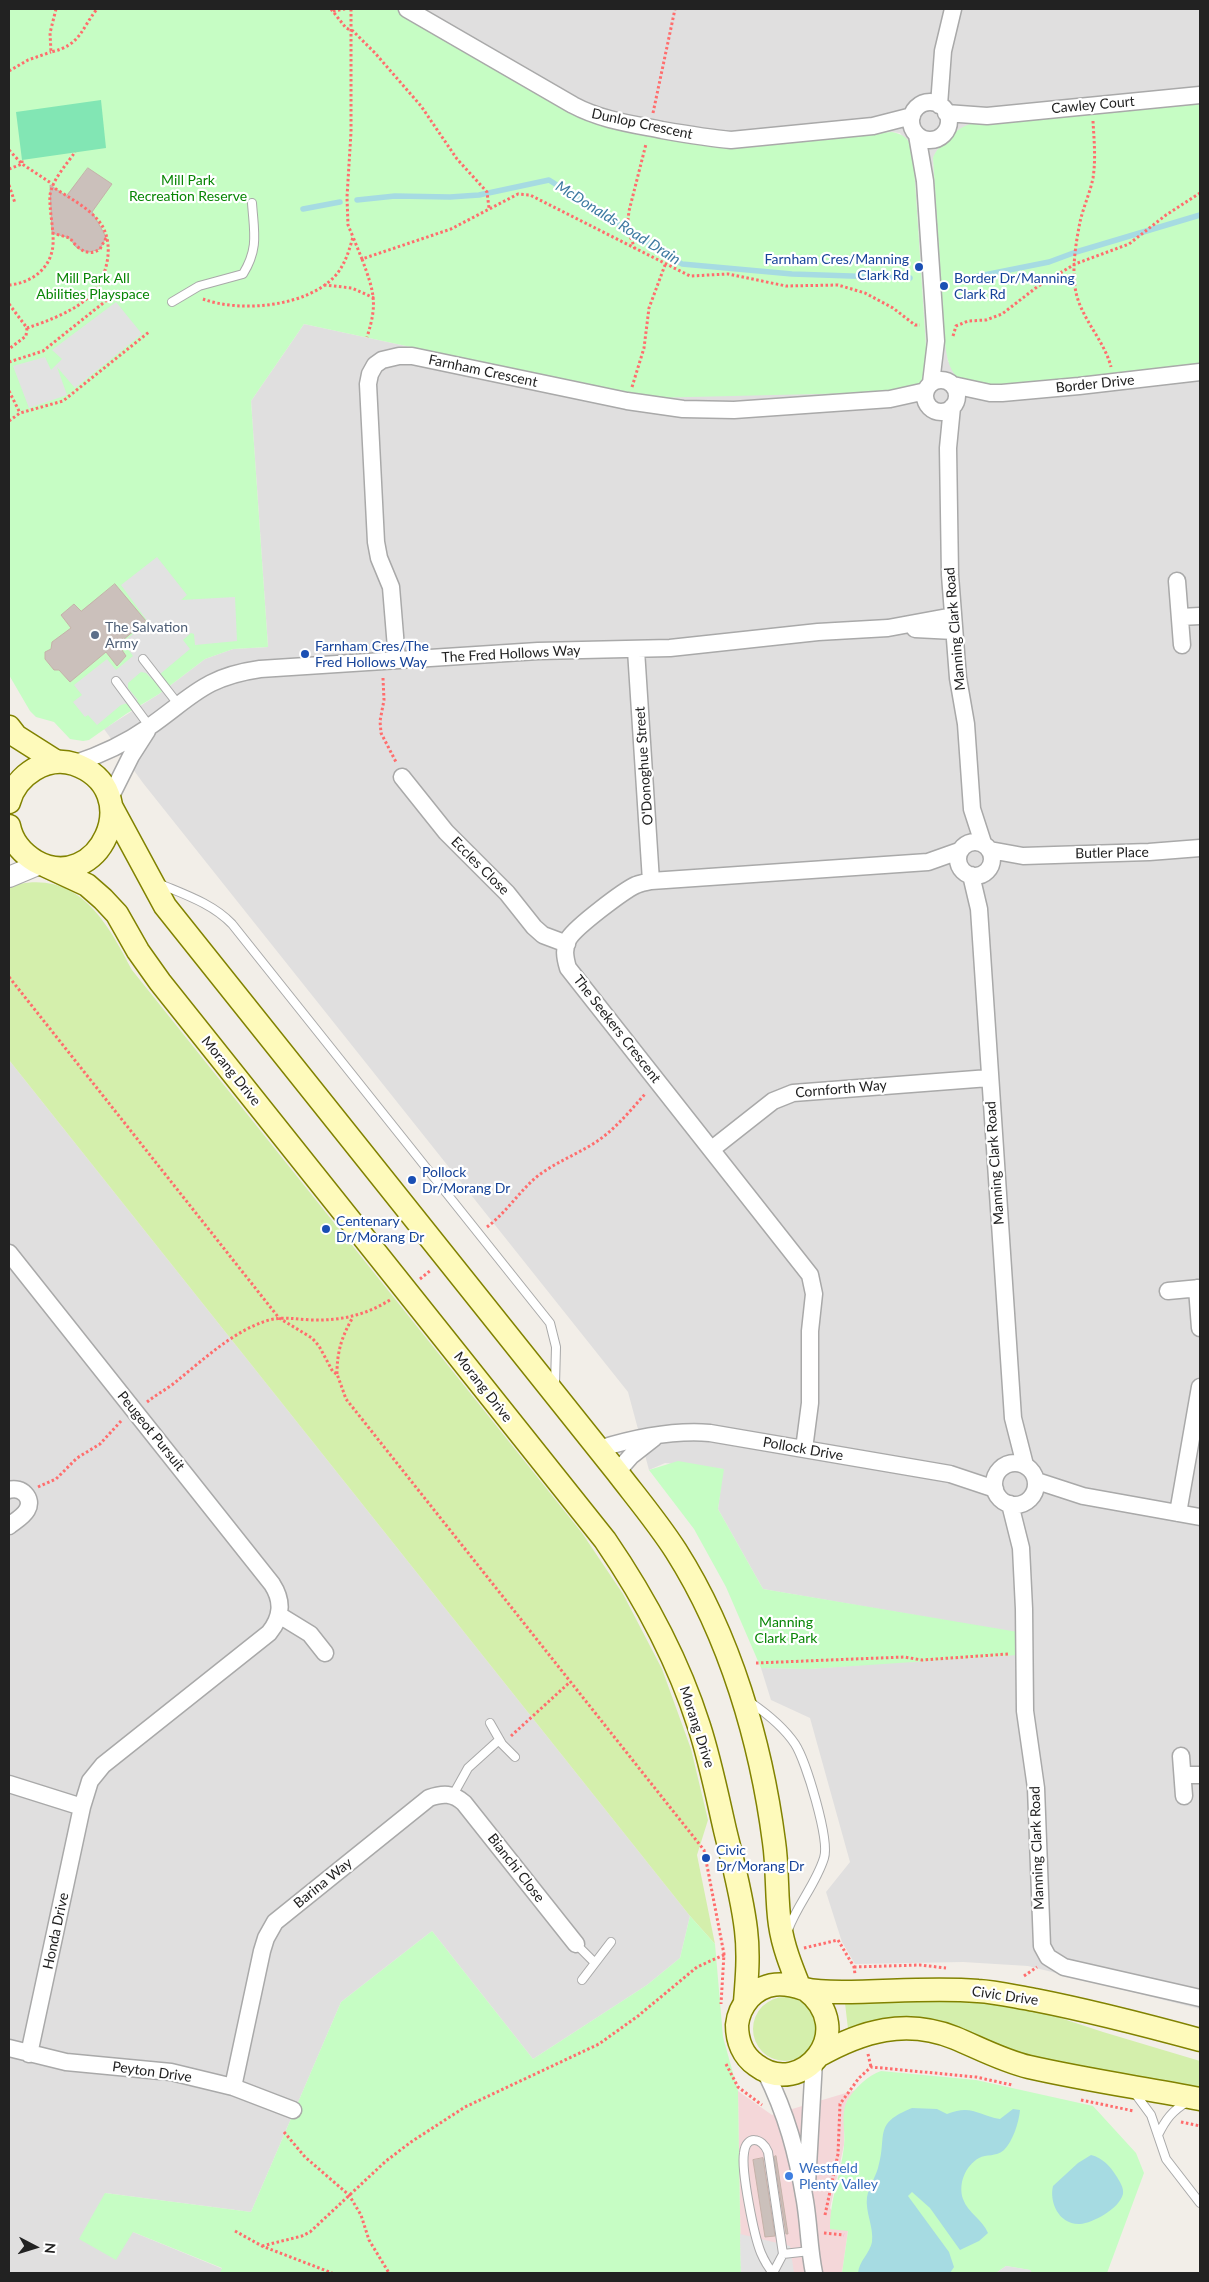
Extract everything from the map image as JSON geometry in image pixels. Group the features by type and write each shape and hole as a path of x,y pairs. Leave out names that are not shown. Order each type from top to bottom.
{"main road":[{"path":"9,727 24,741 65,763 89,771 102,783 149,880 165,906 599,1449 654,1519 685,1567 706,1606 742,1697 758,1754 774,1842 780,1925 784,1942 802,1987"},
{"path":"9,799 17,784 28,773 42,765 65,763"},
{"path":"43,865 63,867 80,863 94,854 105,841 111,826 111,803"},
{"name":"Morang Drive","path":"9,826 17,845 27,856 87,885 113,909 138,951 160,982 605,1540 647,1607 673,1659 699,1727 742,1905 748,1953 745,2002"},
{"path":"816,2059 825,2045 828,2032 827,2019 819,2002 802,1987 787,1983 770,1985 754,1993 745,2002 738,2021 739,2041 749,2059 765,2070 785,2074 801,2070 843,2042 864,2033 894,2028 911,2029 948,2036 1027,2066 1197,2099"},
{"name":"Civic Drive","path":"802,1987 843,1992 911,1989 980,1991 1067,2006 1200,2040"}],"street":[{"name":"Dunlop Crescent","path":"407,9 573,105 598,116 714,139 731,140 873,126 914,127"},
{"path":"939,112 916,108 914,127 921,138 933,140 942,135 939,112 943,51 953,9"},
{"name":"Cawley Court","path":"939,112 987,116 1200,95"},
{"name":"Manning Clark Road","path":"914,127 925,181 938,400 948,448 950,574 958,678 966,724 1013,1418 1025,1464"},
{"name":"Manning Clark Road","path":"925,181 933,140"},
{"name":"Manning Clark Road","path":"936,341 957,394 938,400"},
{"name":"Farnham Crescent","path":"398,660 391,587 379,558 376,542 367,399 370,374 375,365 389,357 412,356 664,407 709,410 890,399 938,400"},
{"name":"Border Drive","path":"990,393 940,380 938,400 1200,372"},
{"path":"1178,581 1182,644"},
{"path":"1180,617 1200,616"},
{"name":"The Fred Hollows Way","path":"65,763 101,755 150,727 178,704 211,682 240,672 538,651 636,650 712,645 818,632 954,624"},
{"name":"O'Donoghue Street","path":"636,650 651,881"},
{"name":"The Fred Hollows Way","path":"111,803 130,756 150,727"},
{"name":"Eccles Close","path":"402,777 446,832 506,893 534,927 544,935 567,944"},
{"name":"Butler Place","path":"976,859 1200,848"},
{"path":"567,944 574,933 625,892 637,885 651,881 976,859"},
{"path":"9,877 43,865"},
{"name":"The Seekers Crescent","path":"567,944 565,952 568,968 800,1260 814,1285 809,1349 811,1393 804,1449"},
{"name":"Cornforth Way","path":"712,1149 782,1095 805,1091 989,1078"},
{"name":"Peugeot Pursuit","path":"9,1253 272,1584 280,1600 279,1615"},
{"path":"1168,1291 1199,1288 1200,1328"},
{"path":"1178,1513 1200,1387"},
{"name":"Manning Clark Road","path":"999,1476 1013,1418"},
{"name":"Pollock Drive","path":"599,1449 623,1442 676,1432 710,1433 950,1474 999,1476"},
{"name":"Pollock Drive","path":"617,1472 631,1456 656,1437"},
{"path":"1012,1463 1025,1464 1032,1471 1033,1492 1023,1504 1010,1504 999,1497 999,1476 1012,1463"},
{"path":"9,1490 17,1489 27,1495 29,1500 27,1510 9,1526"},
{"path":"1033,1492 1083,1496 1200,1517"},
{"name":"Manning Clark Road","path":"1021,1548 1033,1492"},
{"name":"Manning Clark Road","path":"1010,1504 1021,1548 1026,1711 1036,1788 1039,1904 1042,1941 1045,1952 1053,1962 1064,1967 1200,1998"},
{"path":"9,1784 82,1807 90,1782 103,1766 269,1633 279,1615 310,1634 325,1653"},
{"path":"1182,1756 1184,1796"},
{"path":"1183,1775 1200,1775"},
{"name":"Barina Way","path":"233,2087 262,1951 266,1938 275,1922 429,1798 445,1794 453,1795"},
{"name":"Bianchi Close","path":"453,1795 464,1803 576,1944"},
{"name":"Honda Drive","path":"29,2054 82,1807"},
{"name":"Peyton Drive","path":"9,2048 66,2062 171,2072 233,2087 293,2110"},
{"path":"805,2204 816,2059"},
{"path":"765,2070 789,2125 805,2204 807,2233 814,2273"}],"lane":[{"path":"172,302 198,286 243,274 252,260 255,243 252,203"},
{"path":"143,659 178,704"},
{"path":"116,680 150,727"},
{"path":"149,880 210,906 221,912 232,924 550,1324 556,1348 554,1393"},
{"path":"742,1697 789,1736 796,1745 805,1767 825,1839 824,1858 792,1920 784,1942"},
{"path":"490,1723 499,1740 515,1757"},
{"path":"453,1795 468,1768 499,1740"},
{"path":"582,1980 611,1942"},
{"path":"576,1944 595,1963"},
{"path":"1129,2086 1151,2115 1166,2159 1200,2203"},
{"path":"1158,2135 1166,2119 1174,2110 1197,2099"},
{"path":"756,2140 764,2143 768,2152 783,2254 773,2273 761,2253 756,2235 743,2158 746,2145 756,2140"},
{"path":"783,2254 810,2251"}],"path":[{"path":"51,52 50,34 56,9"},
{"path":"9,71 28,60 69,46 77,40 97,9"},
{"path":"332,10 345,9"},
{"path":"352,9 353,31 347,197 348,225 375,299 373,319 368,337"},
{"path":"332,10 346,28 353,31 422,106 456,159 487,192 489,208"},
{"path":"1092,106 1095,155 1093,179 1080,222 1075,264 1075,288 1084,313 1108,356 1114,382"},
{"path":"9,150 22,162 94,216 102,226 109,250 107,267 91,295 67,311 27,328"},
{"path":"9,285 36,277 44,267 53,245 50,194 53,186 75,152"},
{"path":"9,169 22,162"},
{"path":"9,185 15,203"},
{"path":"953,339 956,326 968,321 986,320 1002,314 1037,287 1075,264 1129,244 1166,215 1200,193"},
{"path":"362,259 451,229 518,194 530,195 690,276 728,274 786,286 838,285 865,293 893,308 915,325"},
{"path":"52,233 70,238 75,246 89,252 100,249 106,238"},
{"path":"205,300 216,304 278,305 290,302 324,285 335,276 346,260 353,237"},
{"path":"627,401 644,348 650,308 665,265"},
{"path":"324,285 352,288 375,299"},
{"path":"9,362 43,351 112,296"},
{"path":"9,304 27,328 26,336 9,349"},
{"path":"9,421 20,413 63,401 149,332"},
{"path":"9,391 20,413"},
{"path":"381,661 384,700 380,721 381,733 402,777"},
{"path":"9,977 279,1318 312,1338 319,1346 333,1372 337,1374"},
{"path":"478,1233 497,1220 536,1177 550,1166 589,1146 608,1133 646,1093"},
{"path":"27,1495 56,1479 77,1458 100,1444 117,1424 133,1410 178,1381 197,1363 245,1329 279,1318 330,1320 353,1317 383,1304 406,1290 447,1258"},
{"path":"353,1317 340,1342 337,1356 337,1374 346,1399 704,1850 724,1954 721,2006"},
{"path":"756,1664 904,1657 922,1660 1025,1654"},
{"path":"499,1740 509,1738 570,1682"},
{"path":"262,2246 302,2236 310,2232 386,2161 443,2121 486,2096 599,2044 620,2031 697,1967 724,1954"},
{"path":"723,2057 738,2087 766,2108"},
{"path":"824,2233 827,2199 838,2154 838,2110 844,2097 871,2067 976,2077 1020,2086"},
{"path":"1076,2099 1151,2115"},
{"path":"1166,2119 1200,2126"},
{"path":"284,2132 305,2157 349,2195 361,2215 369,2240 389,2273"},
{"path":"235,2231 262,2246 332,2273"},
{"path":"807,2233 844,2235"}],"shaded area":[{"path":"397,9 1200,9 1200,102 952,135 939,147 933,158 948,362 1200,364 1200,2009 1028,1966 963,1962 855,1964 842,1942 826,1892 850,1862 810,1718 771,1700 761,1668 809,1669 873,1664 1018,1633 763,1589 718,1509 723,1469 665,1463 649,1470 628,1392 143,783 104,729 159,694 205,659 233,649 268,647 251,401 304,324 648,398 927,362 913,151 900,133 892,132 737,147 594,123 409,20"},
{"path":"116,302 142,334 75,388 57,367 67,395 29,408 13,366 45,357 51,370 62,359 52,350"},
{"path":"157,557 187,595 181,600 235,597 237,641 195,645 194,634 191,633 183,640 190,649 153,680 146,673 141,672 128,683 128,688 138,700 121,705 97,725 88,715 85,717 73,702 82,695 74,685 107,659 116,670 133,656 123,642 148,622 121,585"},
{"path":"9,1060 690,1916 680,1958 647,1985 533,2059 432,1931 341,2002 251,2212 105,2193 133,2232 223,2269 220,2273 9,2273"},
{"name":"Westfield Plenty Valley","path":"856,2090 847,2101 844,2112 844,2145 830,2208 848,2231 842,2273 741,2273 738,2091 772,2115"},
{"path":"740,2234 790,2246 794,2273 741,2273"},
{"path":"1006,2266 1030,2270 1032,2273 996,2273"}],"green space":[{"name":"Mill Park Recreation Reserve","path":"9,9 397,9 409,20 594,123 737,147 892,132 900,134 908,140 913,151 927,362 925,375 918,385 901,392 648,398 304,324 251,401 268,647 233,649 205,659 159,694 89,740 70,739 54,722 36,717 30,711 9,675"},
{"path":"101,100 106,148 22,160 16,112"},
{"path":"1200,102 1200,364 997,386 968,384 957,377 953,373 948,361 945,343 933,158 943,143 959,129 970,124"},
{"path":"9,870 19,884 40,882 59,886 75,894 102,919 132,970 582,1533 623,1594 662,1669 691,1749 708,1820 697,1855 715,1944 690,1916 9,1060"},
{"name":"Manning Clark Park","path":"678,1461 724,1469 718,1509 763,1589 1018,1632 1018,1655 809,1669 761,1668 726,1587 694,1529 649,1470"},
{"path":"690,1916 715,1944 723,2037 738,2091 741,2273 220,2273 222,2268 133,2232 116,2260 79,2239 105,2193 251,2212 341,2002 432,1931 533,2059 647,1985 680,1958"},
{"path":"785,1997 797,2000 808,2006 814,2017 817,2029 814,2041 808,2052 797,2058 785,2061 773,2058 762,2052 756,2041 753,2029 756,2017 762,2006 773,2000"},
{"path":"876,2000 972,2000 1033,2009 1200,2061 1200,2090 1037,2058 848,2029 845,2003"},
{"path":"881,2071 976,2080 1093,2106 1136,2153 1144,2173 1107,2273 1032,2273 1030,2270 1006,2266 996,2273 842,2273 848,2231 830,2229 830,2218 844,2146 845,2106 857,2087 866,2079"}],"water":[{"path":"912,2108 937,2109 947,2114 955,2111 969,2110 1000,2119 1013,2109 1020,2110 1015,2131 1004,2150 974,2161 966,2171 962,2182 961,2187 965,2204 988,2233 979,2241 960,2250 930,2208 912,2192 908,2196 949,2252 954,2267 950,2273 858,2273 872,2242 867,2197 881,2157 886,2125 891,2119"},
{"path":"1091,2155 1103,2160 1112,2169 1122,2185 1123,2194 1121,2200 1105,2214 1085,2223 1080,2224 1066,2221 1061,2217 1054,2205 1053,2186 1078,2163"}],"building":[{"path":"88,168 112,184 92,212 106,237 100,249 89,252 75,246 70,238 52,233 50,185 66,196"},
{"name":"The Salvation Army","path":"115,584 146,621 118,644 126,656 117,666 106,652 70,682 59,670 54,670 45,659 45,652 51,649 52,642 71,628 61,615 74,604 81,611"},
{"path":"776,2156 788,2234 786,2234 774,2157"},
{"path":"763,2158 775,2236 765,2237 753,2160"}],"waterway":[{"name":"McDonalds Road Drain","path":"357,200 395,196 450,197 479,195 549,180 682,264 792,274 910,278"},
{"name":"McDonalds Road Drain","path":"303,209 340,202"},
{"name":"McDonalds Road Drain","path":"959,280 1049,262 1076,252 1200,215"}],"place":[{"name":"Farnham Cres/Manning Clark Rd","path":"919,267"},
{"name":"Border Dr/Manning Clark Rd","path":"944,286"},
{"name":"The Salvation Army","path":"95,635"},
{"name":"Farnham Cres/The Fred Hollows Way","path":"305,654"},
{"name":"Pollock Dr/Morang Dr","path":"412,1180"},
{"name":"Centenary Dr/Morang Dr","path":"326,1229"},
{"name":"Civic Dr/Morang Dr","path":"706,1858"},
{"name":"Westfield Plenty Valley","path":"789,2176"}],"park label":[{"name":"Mill Park All Abilities Playspace","path":"93,286"}]}
